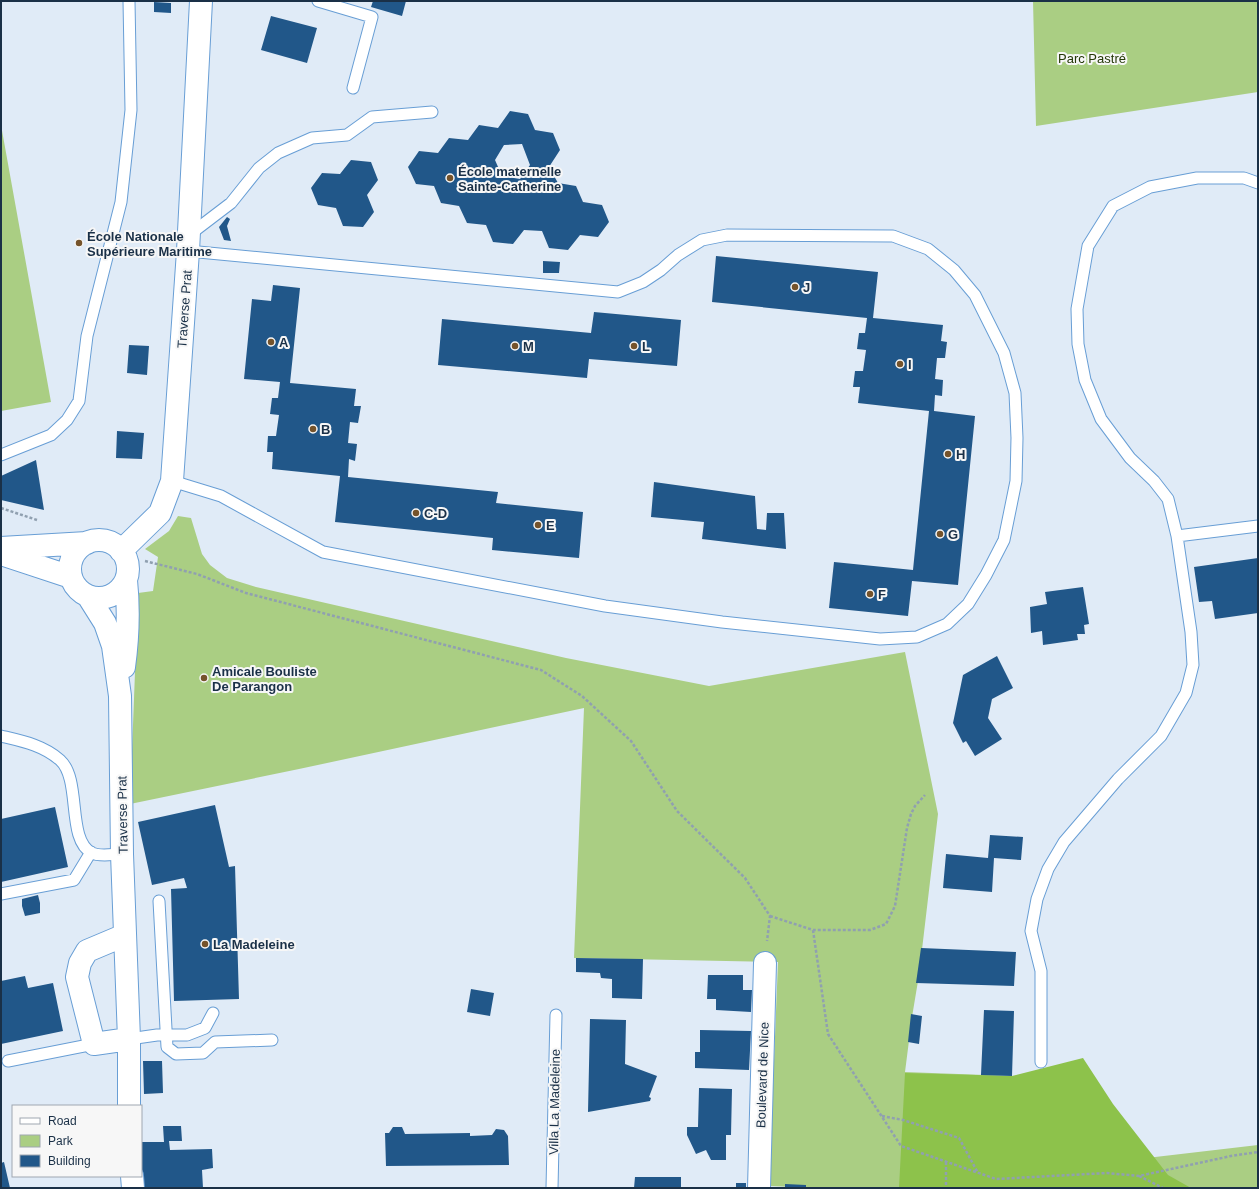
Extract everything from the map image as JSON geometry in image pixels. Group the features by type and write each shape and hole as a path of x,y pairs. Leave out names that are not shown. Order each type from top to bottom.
{"street":[{"name":"Traverse Prat","path":"122,553 160,513 172,481 202,1"},
{"path":"1,548 106,541 114,545 122,553 127,563 128,572 126,580 121,588 114,594 97,598 88,596 80,592 75,585 71,577 71,561 80,547 87,543"},
{"path":"1,554 71,577"},
{"name":"Traverse Prat","path":"120,696 126,649 128,602 126,580"},
{"name":"Traverse Prat","path":"88,596 106,623 113,646 120,696 122,854 129,1039 129,1105"},
{"path":"125,935 87,951 80,963 77,977 94,1044 129,1039"},
{"name":"Boulevard de Nice","path":"759,1188 765,963"},
{"path":"132,1177 133,1188"}],"lane":[{"path":"1,455 51,435 67,420 79,401 87,336 121,202 131,110 129,1"},
{"path":"318,1 372,17 353,88"},
{"path":"188,243 231,203 258,168 278,154 312,138 346,135 372,117 432,112"},
{"path":"1041,1062 1041,971 1031,931 1037,899 1048,869 1064,842 1118,779 1160,736 1186,693 1193,665 1191,632 1178,536 1168,499 1154,481 1130,458 1101,419 1085,380 1078,344 1077,309 1088,246 1113,206 1150,187 1197,178 1244,178 1258,184"},
{"path":"172,481 221,496 323,552 605,606 722,622 880,639 917,637 947,624 968,604 986,575 1004,540 1016,481 1017,438 1015,393 1001,346 975,296 954,270 928,249 893,236 727,235 702,240 678,255 661,270 643,282 618,292 596,291 188,243"},
{"path":"1178,536 1258,526"},
{"path":"1,736 39,746 61,761 69,774 80,840 91,852 98,854 122,854"},
{"path":"1,894 74,880 91,852"},
{"path":"159,901 167,1047 176,1054 204,1053 215,1042 272,1040"},
{"path":"129,1039 157,1035 188,1035 206,1028 213,1013"},
{"name":"Villa La Madeleine","path":"552,1188 556,1015"},
{"path":"8,1060 94,1044"}],"path":[{"path":"122,553 197,574 246,593 541,670 582,696 631,741 677,811 744,878 770,916 813,930 870,930 886,924 895,906 907,828 911,814 915,806 925,795"},
{"path":"765,963 770,916"},
{"path":"813,930 828,1034 902,1146 996,1179 1107,1173 1139,1176 1231,1156 1258,1152"},
{"path":"882,1116 903,1120 959,1138 978,1173"},
{"path":"946,1162 946,1188"},
{"path":"1139,1176 1163,1188"}],"green space":[{"name":"Parc Pastré","path":"1033,1 1258,1 1258,92 1036,126"},
{"path":"1,125 51,402 1,411"},
{"path":"178,516 191,518 202,554 210,565 227,578 256,587 566,658 709,686 905,652 938,814 919,975 905,1072 1012,1076 1009,1174 1258,1145 1258,1188 820,1188 769,1186 778,962 574,958 584,708 130,804 138,593 153,591 158,557 145,549 169,531"},
{"path":"1083,1058 1113,1104 1168,1175 1191,1188 899,1188 905,1073 1012,1076"}],"building":[{"path":"373,1 406,1 402,16 371,7"},
{"path":"154,2 171,3 171,13 154,12"},
{"path":"271,16 317,28 307,63 261,50"},
{"path":"510,111 528,114 535,130 553,133 560,150 549,167 558,183 576,186 583,202 602,205 609,222 598,237 580,235 568,250 549,248 542,231 524,230 513,244 493,242 486,225 467,223 459,206 441,203 434,186 416,184 408,167 419,151 438,153 449,138 468,140 479,125 498,128","holes":["522,144 530,165 520,179 502,176 495,160 504,145"]},
{"path":"351,160 371,162 378,180 367,195 374,212 363,227 343,226 336,208 318,205 311,188 322,173 340,174"},
{"path":"227,217 230,219 227,226 231,241 224,240 219,227"},
{"path":"716,256 878,272 873,318 943,325 941,341 947,342 945,358 937,358 935,379 943,380 942,396 935,395 934,411 975,416 958,585 912,581 908,616 829,608 834,562 913,570 929,411 858,403 860,387 853,387 855,371 863,371 866,350 857,349 859,333 865,333 867,318 712,302"},
{"path":"543,261 560,262 559,273 543,273"},
{"path":"273,285 300,288 290,383 356,389 354,406 361,406 358,423 350,422 348,443 357,444 355,461 349,459 348,477 498,492 496,503 583,512 579,558 492,550 493,538 335,522 340,476 272,469 273,452 267,452 268,436 276,436 279,415 270,414 272,398 278,398 280,382 244,379 252,299 271,301"},
{"name":"M","path":"594,312 681,320 677,366 589,359 587,378 438,365 442,319 591,333"},
{"path":"129,345 149,346 147,375 127,373"},
{"path":"117,431 144,433 142,459 116,458"},
{"path":"36,460 44,510 1,500 1,476"},
{"path":"654,482 755,496 757,529 766,530 767,513 784,513 786,549 702,539 704,522 651,517"},
{"path":"1258,558 1258,613 1215,619 1212,601 1199,602 1194,567"},
{"path":"1083,587 1089,624 1084,625 1085,634 1077,634 1078,640 1043,645 1042,631 1031,633 1030,607 1047,604 1045,592"},
{"path":"997,656 1013,688 992,699 988,718 1002,739 975,756 966,741 963,743 953,723 963,675"},
{"name":"La Madeleine","path":"215,805 229,867 235,866 239,999 174,1001 171,889 187,888 184,878 152,885 138,822"},
{"path":"55,807 68,867 1,882 1,819"},
{"path":"990,835 1023,837 1021,860 994,858 992,892 943,888 946,854 988,858"},
{"path":"38,895 40,913 25,916 22,906 22,899"},
{"path":"921,948 1016,952 1014,986 916,983"},
{"path":"576,958 643,959 642,999 612,998 612,979 601,978 600,973 576,972"},
{"path":"708,975 743,975 743,990 752,990 751,1012 716,1010 716,999 707,999"},
{"path":"25,976 28,988 53,983 63,1031 1,1044 1,981"},
{"path":"471,989 494,993 490,1016 467,1012"},
{"path":"984,1010 1014,1011 1012,1076 981,1075"},
{"path":"911,1014 922,1016 919,1044 908,1042"},
{"path":"590,1019 626,1020 625,1064 657,1076 649,1097 651,1098 650,1101 588,1112"},
{"path":"700,1030 751,1031 749,1070 695,1068 695,1052 700,1052"},
{"path":"143,1061 162,1061 163,1093 144,1094"},
{"path":"699,1088 732,1089 731,1135 726,1135 726,1160 711,1160 706,1150 696,1154 687,1135 687,1127 698,1127"},
{"path":"163,1126 181,1126 182,1141 169,1141 170,1150 212,1149 213,1168 202,1170 203,1188 139,1188 142,1177 142,1142 164,1142"},
{"path":"393,1127 402,1127 405,1134 470,1133 470,1136 492,1135 496,1129 504,1130 508,1136 509,1165 386,1166 385,1133 389,1133"},
{"path":"4,1162 10,1188 1,1188 1,1163"},
{"path":"635,1177 681,1177 681,1188 634,1188"},
{"path":"736,1183 746,1183 746,1188 736,1188"},
{"path":"785,1184 806,1185 806,1188 785,1188"}],"place":[{"name":"École maternelle Sainte-Catherine","path":"450,178"},
{"name":"École Nationale Supérieure Maritime","path":"79,243"},
{"name":"J","path":"795,287"},
{"name":"A","path":"271,342"},
{"name":"M","path":"515,346"},
{"name":"L","path":"634,346"},
{"name":"I","path":"900,364"},
{"name":"B","path":"313,429"},
{"name":"H","path":"948,454"},
{"name":"C-D","path":"416,513"},
{"name":"E","path":"538,525"},
{"name":"G","path":"940,534"},
{"name":"F","path":"870,594"},
{"name":"Amicale Bouliste De Parangon","path":"204,678"},
{"name":"La Madeleine","path":"205,944"}]}
